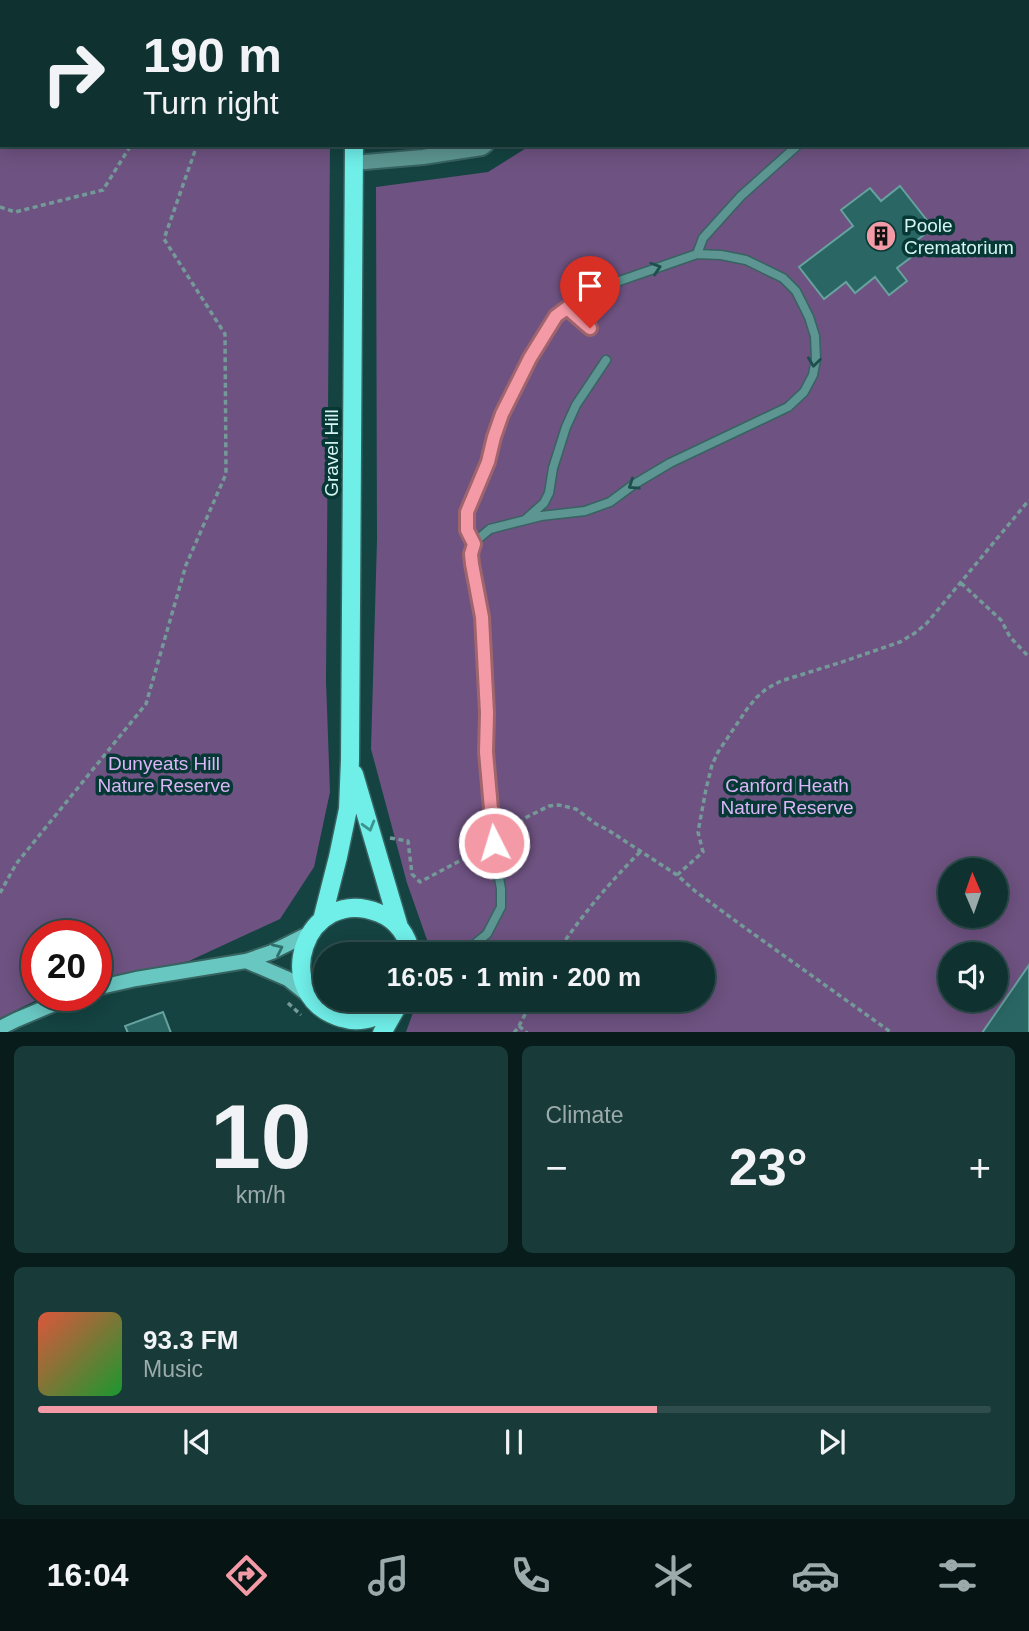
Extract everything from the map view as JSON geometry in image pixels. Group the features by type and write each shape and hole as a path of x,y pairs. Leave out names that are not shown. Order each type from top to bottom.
{"main road":[{"name":"Gravel Hill","path":"313,996 305,987 301,968 302,950 316,926 338,857 348,808 354,154"},
{"name":"Gravel Hill","path":"350,760 399,927 408,942"},
{"path":"316,926 337,911 354,908 370,909 386,916 399,927"},
{"path":"324,1012 332,1032"},
{"path":"331,1012 344,1019 360,1020 385,1012"},
{"path":"382,1032 394,1012"}],"street":[{"path":"354,154 423,157 483,147"},
{"path":"112,984 246,961 272,952 316,926"},
{"path":"246,961 288,979 313,1000"},
{"path":"0,1028 39,1011"}],"lane":[{"path":"697,254 704,238 721,218 796,147"},
{"path":"474,544 467,530 467,512 488,462 502,414 556,316 605,286 697,254 746,260 783,278 796,291 816,336 816,359 813,375 804,392 788,407 670,463 610,502 585,510 524,520 490,529 474,544 472,564 482,617 487,713 486,752 501,889 501,906 494,922 487,934 477,942"},
{"path":"567,308 590,328"},
{"path":"524,520 544,503 566,427 576,405 606,359"}],"path":[{"path":"0,207 15,212 103,190 130,147"},
{"path":"0,893 16,864 146,704 186,565 226,474 225,334 163,239 196,147"},
{"path":"677,875 704,852 698,832 712,765 718,752 757,698 766,689 788,678 900,642 915,633 927,623 1029,500"},
{"path":"961,583 1000,620 1010,637 1029,657"},
{"path":"374,843 386,838 408,841 412,874 420,882 494,843 527,817 549,806 576,809 677,875 741,925 892,1032"},
{"path":"564,942 601,892 641,851"},
{"path":"283,999 302,1016"},
{"path":"514,1032 526,1012"},
{"path":"519,1026 527,1032"}],"green space":[{"name":"Dunyeats Hill Nature Reserve","path":"0,147 330,147 326,681 330,792 314,867 280,919 189,961 112,977 112,920 21,920 21,1008 0,1018"},
{"name":"Canford Heath Nature Reserve","path":"528,147 1029,147 1029,1032 406,1032 413,1012 715,1012 715,942 428,942 407,883 371,749 377,540 376,187 488,172"}],"building":[{"name":"Poole Crematorium","path":"900,186 933,228 912,244 918,252 897,268 907,281 889,295 875,277 855,293 846,282 824,299 799,267 853,226 841,210 870,188 881,201"},
{"path":"1029,965 1029,1032 983,1032 997,1012 1008,1012 1008,995"},
{"path":"163,1012 171,1032 128,1032 125,1026"}],"place":[{"name":"Poole Crematorium","path":"881,236"}],"route":[{"path":"494,843 486,752 487,713 482,617 472,564 474,544 467,530 467,512 488,462 502,414 530,358 556,316 567,308 590,328"}]}
